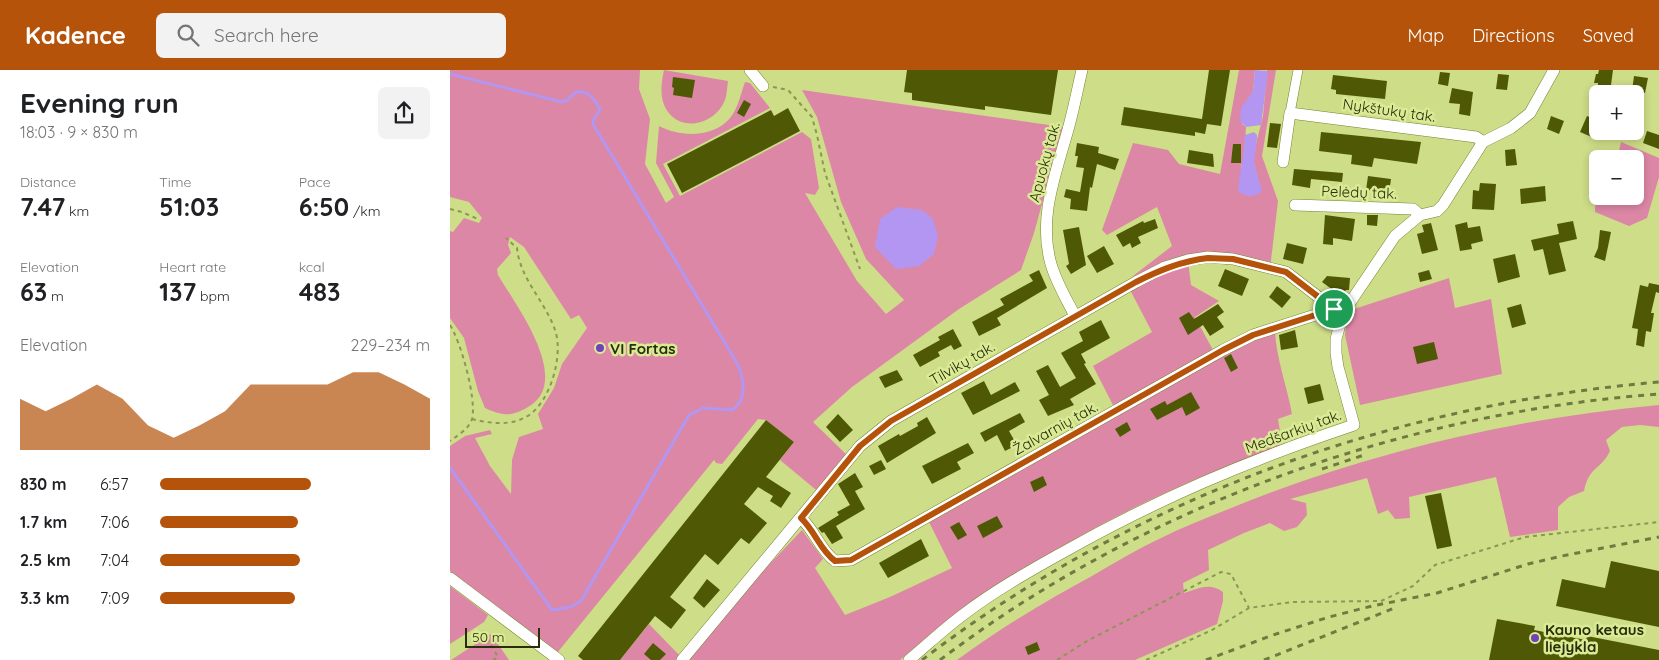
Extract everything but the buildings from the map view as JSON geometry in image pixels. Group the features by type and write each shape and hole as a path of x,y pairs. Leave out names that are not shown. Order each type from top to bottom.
{"street":[{"path":"750,70 763,86"},
{"name":"Apuokų tak.","path":"1075,316 1051,266 1047,250 1046,216 1048,199 1068,130 1082,70"},
{"path":"1283,162 1298,70"},
{"path":"1483,142 1512,128 1530,113 1554,70"},
{"name":"Nykštukų tak.","path":"1290,112 1476,137 1483,142"},
{"name":"Medšarkių tak.","path":"909,660 965,613 1024,575 1102,530 1157,502 1216,476 1282,449 1354,425 1336,353 1338,311 1390,243 1408,224 1420,215 1436,210 1443,205 1483,142"},
{"name":"Pelėdų tak.","path":"1294,205 1413,209 1420,215"},
{"name":"Tilvikų tak.","path":"682,660 860,446 891,421 1075,316 1166,267 1188,260 1208,258 1233,259 1286,272 1338,311"},
{"name":"Žalvarnių tak.","path":"801,518 808,525 828,556 835,561 851,560 1223,350 1253,335 1338,311"},
{"path":"450,578 559,660"}],"path":[{"path":"763,86 788,90 812,117 825,173 860,268"},
{"path":"450,209 480,220"},
{"path":"472,419 491,424 525,418 540,403 548,391 556,367 558,350 556,332 520,265 517,248 506,238"},
{"path":"450,325 462,351 472,406 472,419 461,433 450,441"},
{"path":"1146,660 1212,630 1249,608 1292,602 1381,601 1413,586 1435,565 1525,536 1659,522"},
{"path":"1057,660 1087,641 1220,572 1231,574 1249,608"},
{"path":"483,631 498,657 493,660"}],"shaded area":[{"path":"450,70 640,70 639,89 650,119 645,164 666,203 674,197 656,163 659,126 675,132 692,134 718,128 732,115 738,104 745,82 750,83 770,108 663,164 680,196 802,132 811,139 819,188 815,195 805,193 857,281 886,314 904,300 866,259 841,202 817,117 802,90 1063,127 1034,233 1021,270 959,309 852,387 813,422 850,458 821,494 780,460 794,442 766,420 758,419 722,464 716,463 714,460 557,653 450,571 450,446 465,436 490,430 492,434 475,438 490,466 511,494 512,460 519,437 543,429 538,414 554,388 562,364 587,328 579,315 571,319 524,247 510,237 508,245 511,253 497,269 498,275 537,342 543,361 545,379 541,395 528,407 517,413 497,413 485,408 478,391 464,338 450,318 450,231 453,232 464,218 479,223 482,218 469,202 450,197"},
{"path":"664,70 728,81 726,98 721,108 715,115 699,122 682,122 675,118 668,112 663,102"},
{"path":"1239,70 1255,70 1253,91 1242,124 1246,127 1244,160 1241,166 1249,196 1261,191 1253,156 1263,116 1267,70 1276,70 1262,156 1278,201 1270,269 1244,263 1188,261 1191,285 1219,301 1195,317 1213,350 1114,407 1093,366 1152,332 1128,286 1136,282 1133,276 1172,246 1157,207 1107,235 1102,230 1133,143 1168,150 1179,164 1220,174"},
{"path":"1255,70 1268,71 1261,125 1246,127 1240,121 1241,108 1253,91"},
{"path":"1254,132 1257,138 1254,163 1262,191 1250,196 1238,191 1245,135"},
{"path":"1621,142 1640,150 1619,150"},
{"path":"1644,152 1659,158 1659,177 1647,218 1629,226 1595,212 1595,205 1644,205"},
{"path":"897,207 922,210 933,219 938,236 934,254 919,266 896,269 875,247 880,219"},
{"path":"1449,278 1455,308 1491,299 1502,374 1360,405 1345,335 1348,311"},
{"path":"1275,331 1292,414 1278,419 1282,444 1129,510 1054,551 949,621 900,660 620,660 649,624 683,659 709,628 802,530 823,559 815,568 845,615 890,597 952,568 929,522 1223,350"},
{"path":"1659,405 1659,427 1640,425 1622,427 1606,440 1610,451 1603,462 1592,472 1584,491 1569,497 1558,507 1558,530 1510,537 1496,477 1409,497 1410,518 1395,519 1388,510 1378,514 1367,478 1290,499 1306,503 1307,515 1297,527 1284,531 1270,523 1208,550 1209,570 1183,583 1184,593 1208,587 1213,587 1223,592 1223,601 1217,624 1135,660 957,660 1023,615 1142,548 1202,520 1296,483 1398,452 1449,439 1553,418"},
{"path":"450,586 488,615 484,622 450,644"},
{"path":"491,634 509,660 451,660"}],"waterway":[{"path":"450,74 562,102 568,100 577,92 586,93 594,99 600,109 593,124 737,363 743,382 741,401 732,410 703,408 689,415 581,601 571,607 552,610 450,468"}],"railway":[{"path":"922,660 1004,602 1089,551 1178,506 1270,468 1365,437 1461,412 1559,394 1659,382"},
{"path":"940,660 1019,605 1103,556 1190,513 1280,476 1373,446 1468,422 1563,405 1659,394"},
{"path":"1322,469 1367,454"},
{"path":"1206,660 1329,617 1437,593 1528,564 1659,537"},
{"path":"1264,660 1397,607"}],"place":[{"name":"VI Fortas","path":"600,348"},
{"name":"Kauno ketaus liejykla","path":"1535,638"}],"route":[{"path":"1208,258 1233,259 1286,272 1334,309 1253,335 1223,350 851,560 835,561 828,556 808,525 801,518 860,446 891,421 1128,286 1166,267 1188,260 1208,258"}]}
